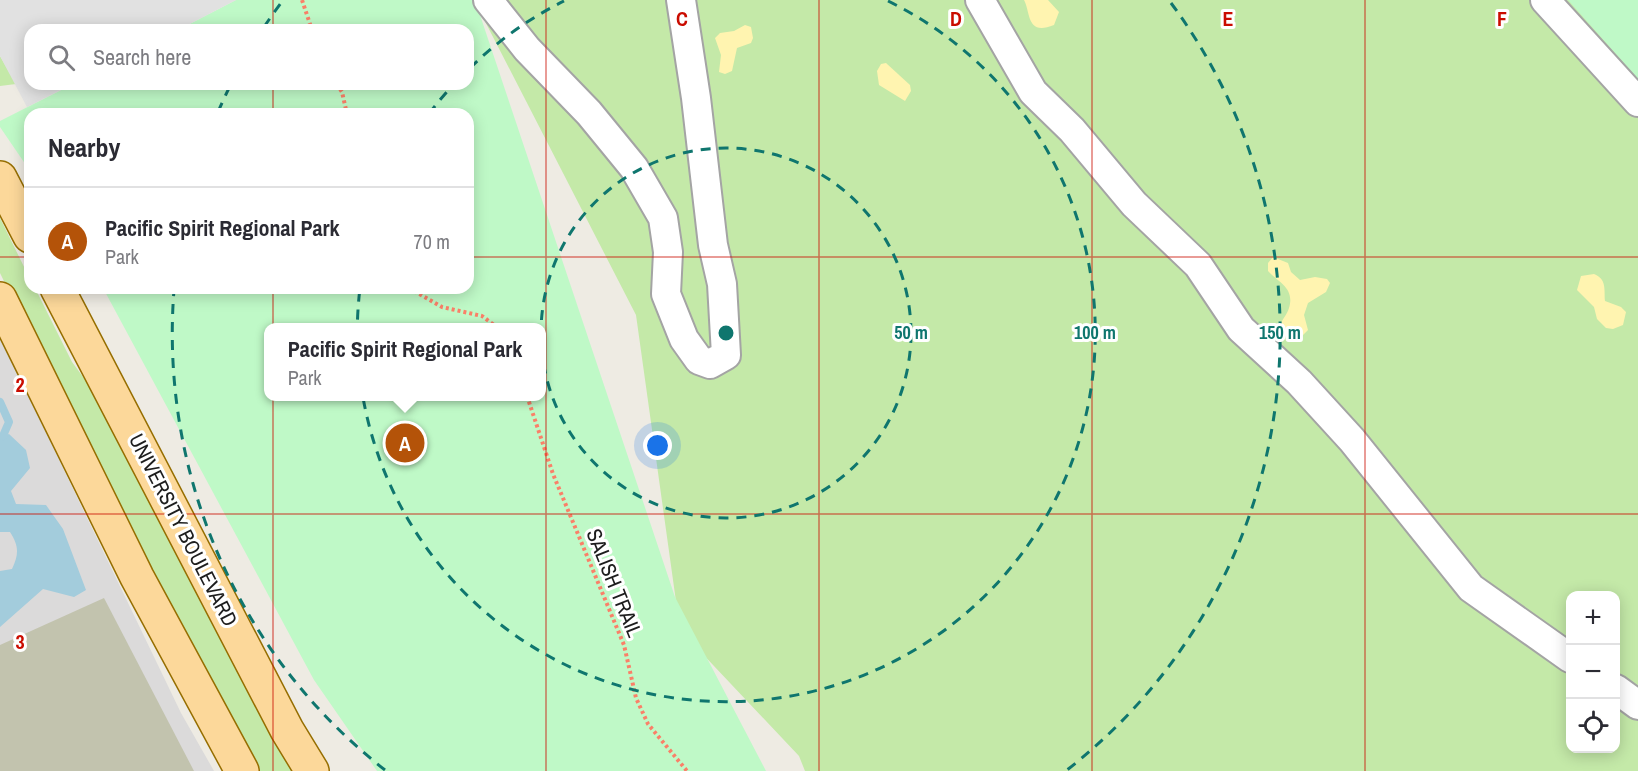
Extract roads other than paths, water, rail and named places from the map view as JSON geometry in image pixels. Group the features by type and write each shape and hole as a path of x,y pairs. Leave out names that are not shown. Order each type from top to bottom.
{"main road":[{"path":"0,178 24,224"},
{"name":"UNIVERSITY BOULEVARD","path":"60,294 287,730 312,771"},
{"path":"0,299 138,577 242,771"}],"lane":[{"path":"488,0 527,49 589,113 634,168 663,218 668,252 666,294 684,339 699,360 710,364 726,355 722,284 713,245 696,98 681,0"},
{"path":"980,0 1033,92 1072,130 1134,204 1198,265 1241,329 1299,382 1352,440 1472,588 1566,655"},
{"path":"1545,0 1638,102"},
{"path":"1620,692 1638,705"}],"water":[{"path":"9,434 26,450 30,468 11,491 16,504 46,505 63,529 86,590 74,597 43,589 0,627 0,571 12,569 17,554 10,532 0,532 0,437"}],"waterway":[{"path":"0,402 9,422 3,436"}],"place":[{"name":"Pacific Spirit Regional Park","path":"405,443"}]}
